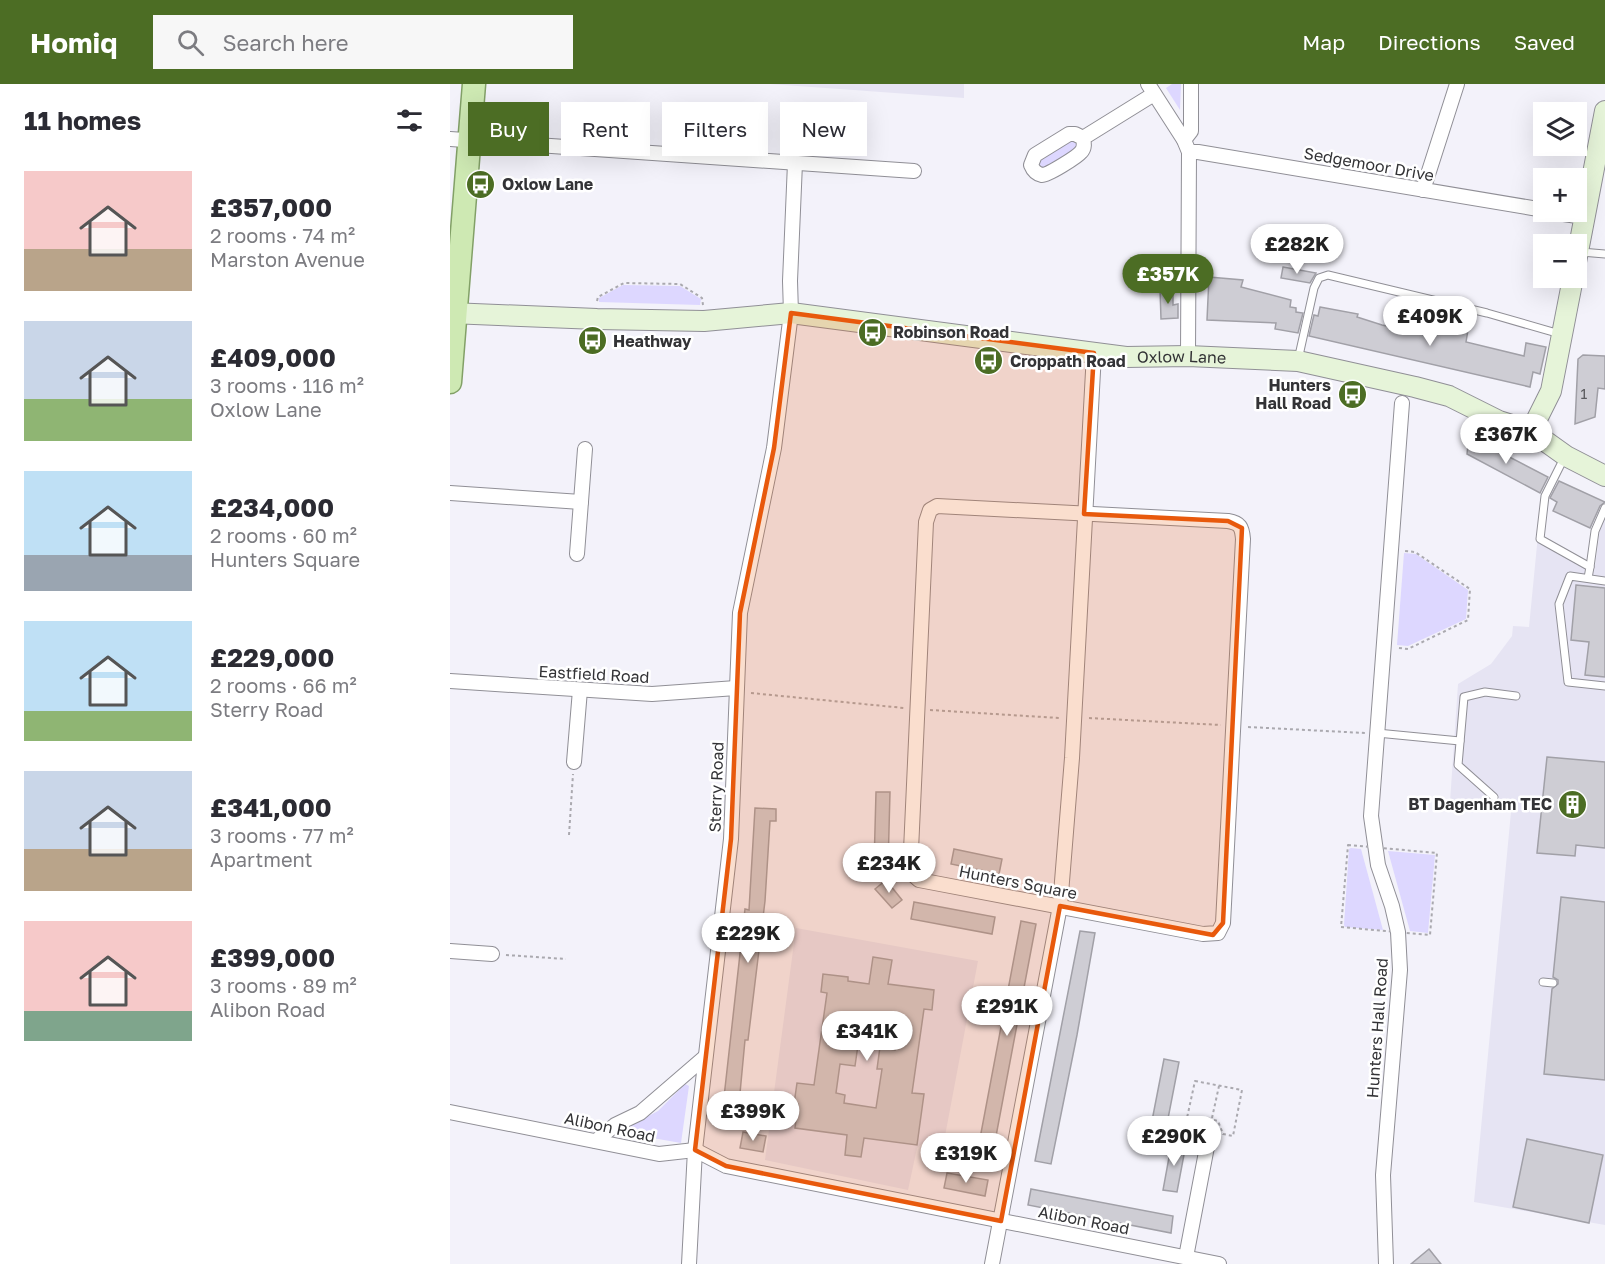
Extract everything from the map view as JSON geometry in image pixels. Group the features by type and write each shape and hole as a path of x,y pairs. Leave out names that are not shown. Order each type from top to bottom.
{"main road":[{"path":"450,382 460,140 474,84"}],"street":[{"path":"1188,356 1187,146 1191,131 1191,84"},
{"path":"1423,190 1456,84"},
{"path":"1083,138 1151,89 1187,146"},
{"path":"1587,208 1599,169 1605,111"},
{"path":"460,140 914,171"},
{"name":"Sedgemoor Drive","path":"1187,146 1209,154 1533,208"},
{"path":"791,313 790,281 795,163"},
{"path":"1531,431 1551,391 1572,288"},
{"name":"Oxlow Lane","path":"452,313 704,321 791,313 1126,357 1188,356 1298,361 1449,396 1498,421 1531,431 1566,456 1605,476"},
{"name":"Sterry Road","path":"689,1264 695,1150 731,839 740,613 774,448 791,313"},
{"path":"992,1264 1060,906 1074,718 1094,353"},
{"name":"Hunters Hall Road","path":"1386,1264 1383,1175 1400,970 1398,932 1378,865 1371,816 1402,403"},
{"path":"577,554 585,449"},
{"path":"450,493 581,502"},
{"name":"Hunters Square","path":"937,506 947,506 1084,514 1228,520 1238,523 1242,528 1222,923 1218,933 1203,934 919,880 910,872 926,522 930,510 937,506"},
{"name":"Eastfield Road","path":"450,681 652,694 736,690"},
{"path":"574,762 580,690"},
{"path":"450,951 492,954"},
{"path":"596,1141 615,1125 640,1113 705,1057"},
{"name":"Alibon Road","path":"450,1112 659,1154 695,1150 726,1166 1219,1264"},
{"path":"1186,1257 1211,1125"}],"lane":[{"path":"1587,255 1605,254"},
{"path":"1298,361 1314,288 1319,278 1328,275 1487,313 1562,335"},
{"path":"1566,456 1545,496 1540,539 1552,548 1590,567"},
{"path":"1588,578 1595,531 1605,507"},
{"path":"1605,580 1570,576 1559,604 1568,682 1605,686"},
{"path":"1494,797 1458,765 1464,697 1485,692 1515,696"},
{"path":"1377,733 1460,741"},
{"path":"1543,982 1553,983"}],"path":[{"path":"597,319 597,297 624,283 680,284 702,298 704,321"},
{"path":"1384,647 1408,649 1468,620 1470,589 1415,552 1392,550"},
{"path":"736,690 916,710 1377,733"},
{"path":"569,835 574,762"},
{"path":"492,954 566,959"},
{"path":"1195,1081 1242,1090 1233,1136 1223,1134 1218,1121 1211,1125 1207,1118 1200,1122 1196,1129 1185,1127 1195,1081"},
{"path":"1211,1125 1218,1086"}],"highlighted area":[{"path":"791,313 1094,353 1084,514 1228,521 1242,528 1223,923 1213,935 1060,906 1001,1221 726,1166 695,1150 731,839 740,613 774,448"}],"shaded area":[{"path":"770,84 964,84 964,98"},
{"path":"1172,84 1181,84 1180,110 1166,88"},
{"path":"1070,140 1077,141 1078,147 1046,169 1040,169 1037,161"},
{"path":"623,285 680,286 701,299 700,305 599,302 599,298"},
{"path":"1605,513 1605,1225 1474,1202 1511,812 1465,808 1465,803 1450,802 1458,684 1491,664 1512,636 1513,626 1529,627 1538,535 1595,566 1601,522"},
{"path":"1404,553 1416,554 1468,590 1466,619 1408,646 1397,645"},
{"path":"1349,849 1361,849 1383,930 1345,927 1344,925"},
{"path":"1388,851 1435,855 1428,933 1410,931"},
{"path":"796,928 978,961 945,1136 933,1134 917,1148 908,1190 765,1160"},
{"path":"685,1084 689,1086 681,1143 624,1133 624,1129 658,1111"}],"building":[{"path":"1283,267 1316,273 1310,283 1281,278"},
{"path":"1209,277 1243,280 1241,287 1291,300 1290,307 1296,308 1296,312 1303,313 1298,333 1275,329 1276,323 1207,320"},
{"path":"1160,289 1173,289 1173,305 1178,304 1178,318 1161,319"},
{"path":"1320,307 1358,314 1357,317 1382,325 1435,337 1438,323 1468,330 1466,342 1524,356 1526,343 1546,347 1540,374 1533,372 1530,387 1309,336 1314,315 1318,316"},
{"path":"1583,355 1605,356 1605,389 1598,388 1595,417 1575,424 1578,359"},
{"path":"1469,436 1548,477 1540,493 1467,454"},
{"path":"1559,481 1605,502 1600,506 1590,528 1553,511 1557,502 1550,498"},
{"path":"1576,585 1605,588 1605,677 1585,675 1589,642 1571,640"},
{"name":"BT Dagenham TEC","path":"1547,757 1605,762 1605,848 1576,845 1575,856 1537,853"},
{"path":"876,792 890,792 888,867 874,866"},
{"path":"755,808 776,809 776,821 770,821 765,901 748,1040 745,1040 737,1125 721,1124 745,909 749,910"},
{"path":"954,849 1002,859 999,874 951,864"},
{"path":"886,880 902,900 892,908 875,889"},
{"path":"1561,897 1605,902 1605,1080 1544,1074 1552,989 1558,984 1558,980 1553,977"},
{"path":"914,902 995,917 992,934 911,919"},
{"path":"1021,921 1036,924 993,1152 978,1149"},
{"path":"1080,931 1095,933 1051,1164 1035,1161"},
{"path":"873,957 892,960 888,984 934,990 932,1010 924,1009 912,1093 924,1094 917,1145 864,1138 861,1157 845,1155 847,1135 795,1128 798,1104 794,1104 797,1083 814,1085 827,993 821,992 823,974 848,977 848,981 869,984","holes":["846,1014 899,1021 895,1050 880,1047 877,1069 882,1069 876,1108 844,1103 845,1095 836,1093 840,1064 855,1066 858,1045 842,1043"]},
{"path":"1164,1059 1179,1062 1165,1134 1150,1131"},
{"path":"743,1132 766,1136 763,1152 740,1148"},
{"path":"1527,1139 1603,1155 1589,1223 1513,1207"},
{"path":"1172,1141 1186,1144 1177,1192 1163,1190"},
{"path":"947,1173 988,1180 985,1196 944,1188"},
{"path":"1031,1189 1173,1216 1171,1233 1028,1205"},
{"path":"1429,1249 1441,1264 1411,1264"}],"place":[{"name":"Oxlow Lane","path":"481,184"},
{"name":"Robinson Road","path":"872,332"},
{"name":"Heathway","path":"592,341"},
{"name":"Croppath Road","path":"989,361"},
{"name":"Hunters Hall Road","path":"1352,394"},
{"name":"BT Dagenham TEC","path":"1573,804"}]}
